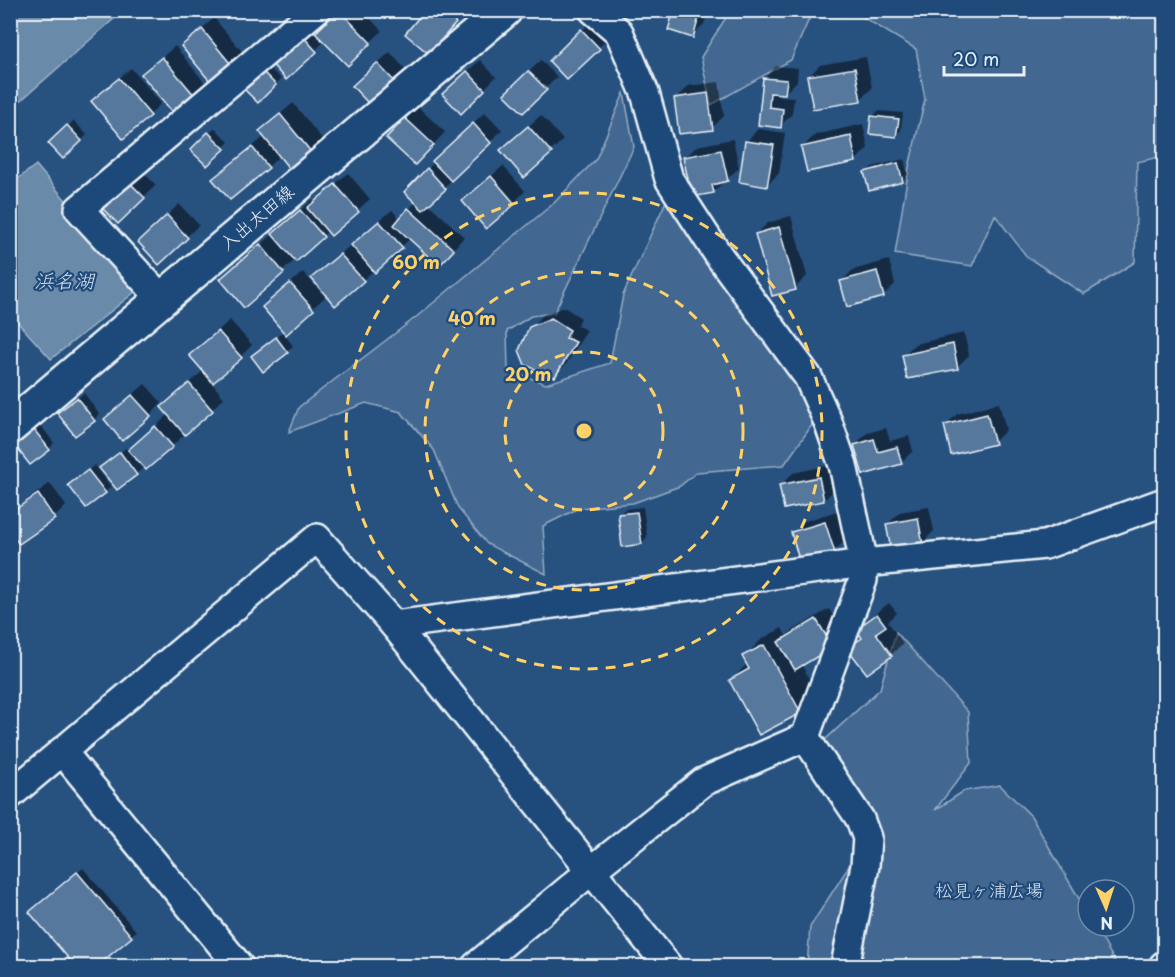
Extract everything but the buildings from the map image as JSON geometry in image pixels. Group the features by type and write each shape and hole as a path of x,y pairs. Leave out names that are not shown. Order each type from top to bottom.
{"main road":[{"name":"入出太田線","path":"10,427 505,10"}],"street":[{"path":"161,298 79,209 316,10"},
{"path":"476,966 592,870 704,782 805,737 863,579 864,563 843,465 828,422 808,377 719,256 669,179 645,93 619,32 593,10"},
{"path":"394,625 864,563 1045,545 1164,502"},
{"path":"10,795 317,538 394,625 668,966"},
{"path":"805,737 860,819 867,838 865,866 845,966"},
{"path":"62,751 239,966"}],"green space":[{"path":"730,11 1164,11 1164,156 1137,162 1135,262 1084,294 1027,257 995,215 972,266 895,254 909,167 925,99 916,49 861,16 810,17 791,60 711,105 701,57"},
{"path":"624,93 634,147 554,313 531,316 507,331 508,370 546,384 610,363 623,295 668,197 785,345 817,418 784,465 697,472 680,486 633,503 579,508 543,526 546,574 487,544 458,508 434,450 401,412 366,403 289,432 299,407 415,318 554,203 596,159"},
{"name":"松見ヶ浦広場","path":"896,632 968,712 971,763 935,810 964,791 1000,785 1031,816 1076,893 1076,938 1102,938 1115,962 1112,966 807,966 810,927 867,838 813,751 880,689"}],"water":[{"path":"11,10 123,10 123,11 11,109"},
{"name":"浜名湖","path":"36,165 140,288 51,359 11,315 11,184"}]}
